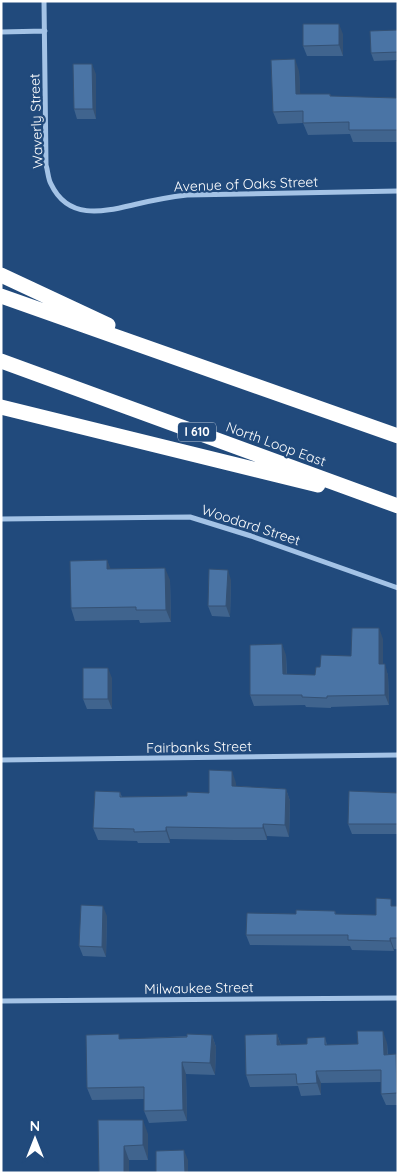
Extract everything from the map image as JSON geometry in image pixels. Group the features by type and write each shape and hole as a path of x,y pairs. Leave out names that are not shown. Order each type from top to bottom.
{"highway":[{"path":"1,275 189,362"},
{"path":"1,296 398,436"},
{"name":"North Loop East","path":"1,361 395,504"},
{"path":"1,407 395,504"}],"street":[{"name":"Waverly Street","path":"44,1 46,165 51,184 60,197 74,208 96,212"},
{"path":"1,32 45,31"},
{"name":"Avenue of Oaks Street","path":"96,212 162,198 188,195 398,191"},
{"name":"Woodard Street","path":"1,518 190,517 251,536 398,588"},
{"name":"Fairbanks Street","path":"1,760 398,755"},
{"name":"Milwaukee Street","path":"1,1002 398,998"}],"building":[{"path":"303,24 339,24 339,45 303,46"},
{"path":"398,30 398,52 371,53 370,31"},
{"path":"295,59 296,94 396,98 396,61 398,61 398,130 349,130 349,122 303,123 303,111 273,112 271,60"},
{"path":"73,64 92,64 93,109 74,109"},
{"path":"107,560 107,569 165,568 166,610 136,610 136,607 71,608 70,561"},
{"path":"209,569 228,570 226,606 208,606"},
{"path":"352,628 379,628 379,664 385,664 385,695 327,696 327,698 302,697 302,695 250,695 250,645 282,644 283,674 315,675 316,667 320,667 321,655 351,656"},
{"path":"83,668 108,668 108,699 83,699"},
{"path":"209,770 232,771 232,786 286,789 285,825 263,824 263,828 166,827 166,831 134,832 134,829 93,828 95,791 120,792 120,797 187,796 187,792 209,793"},
{"path":"349,791 398,793 398,824 348,824"},
{"path":"376,898 391,899 391,906 398,906 398,938 390,938 390,941 348,940 348,935 246,935 247,913 296,914 296,910 335,911 335,914 376,915"},
{"path":"81,905 103,906 102,947 79,946"},
{"path":"357,1031 383,1031 384,1055 396,1054 397,1093 381,1094 381,1070 316,1071 317,1083 297,1084 296,1074 246,1075 245,1035 277,1034 277,1045 307,1044 307,1038 325,1037 325,1045 358,1044"},
{"path":"119,1034 119,1039 187,1037 187,1034 212,1035 210,1063 182,1062 183,1110 144,1111 144,1087 87,1088 86,1035"},
{"path":"98,1120 143,1120 143,1145 124,1146 124,1173 99,1173"},
{"path":"184,1150 185,1173 156,1173 156,1151"}]}
